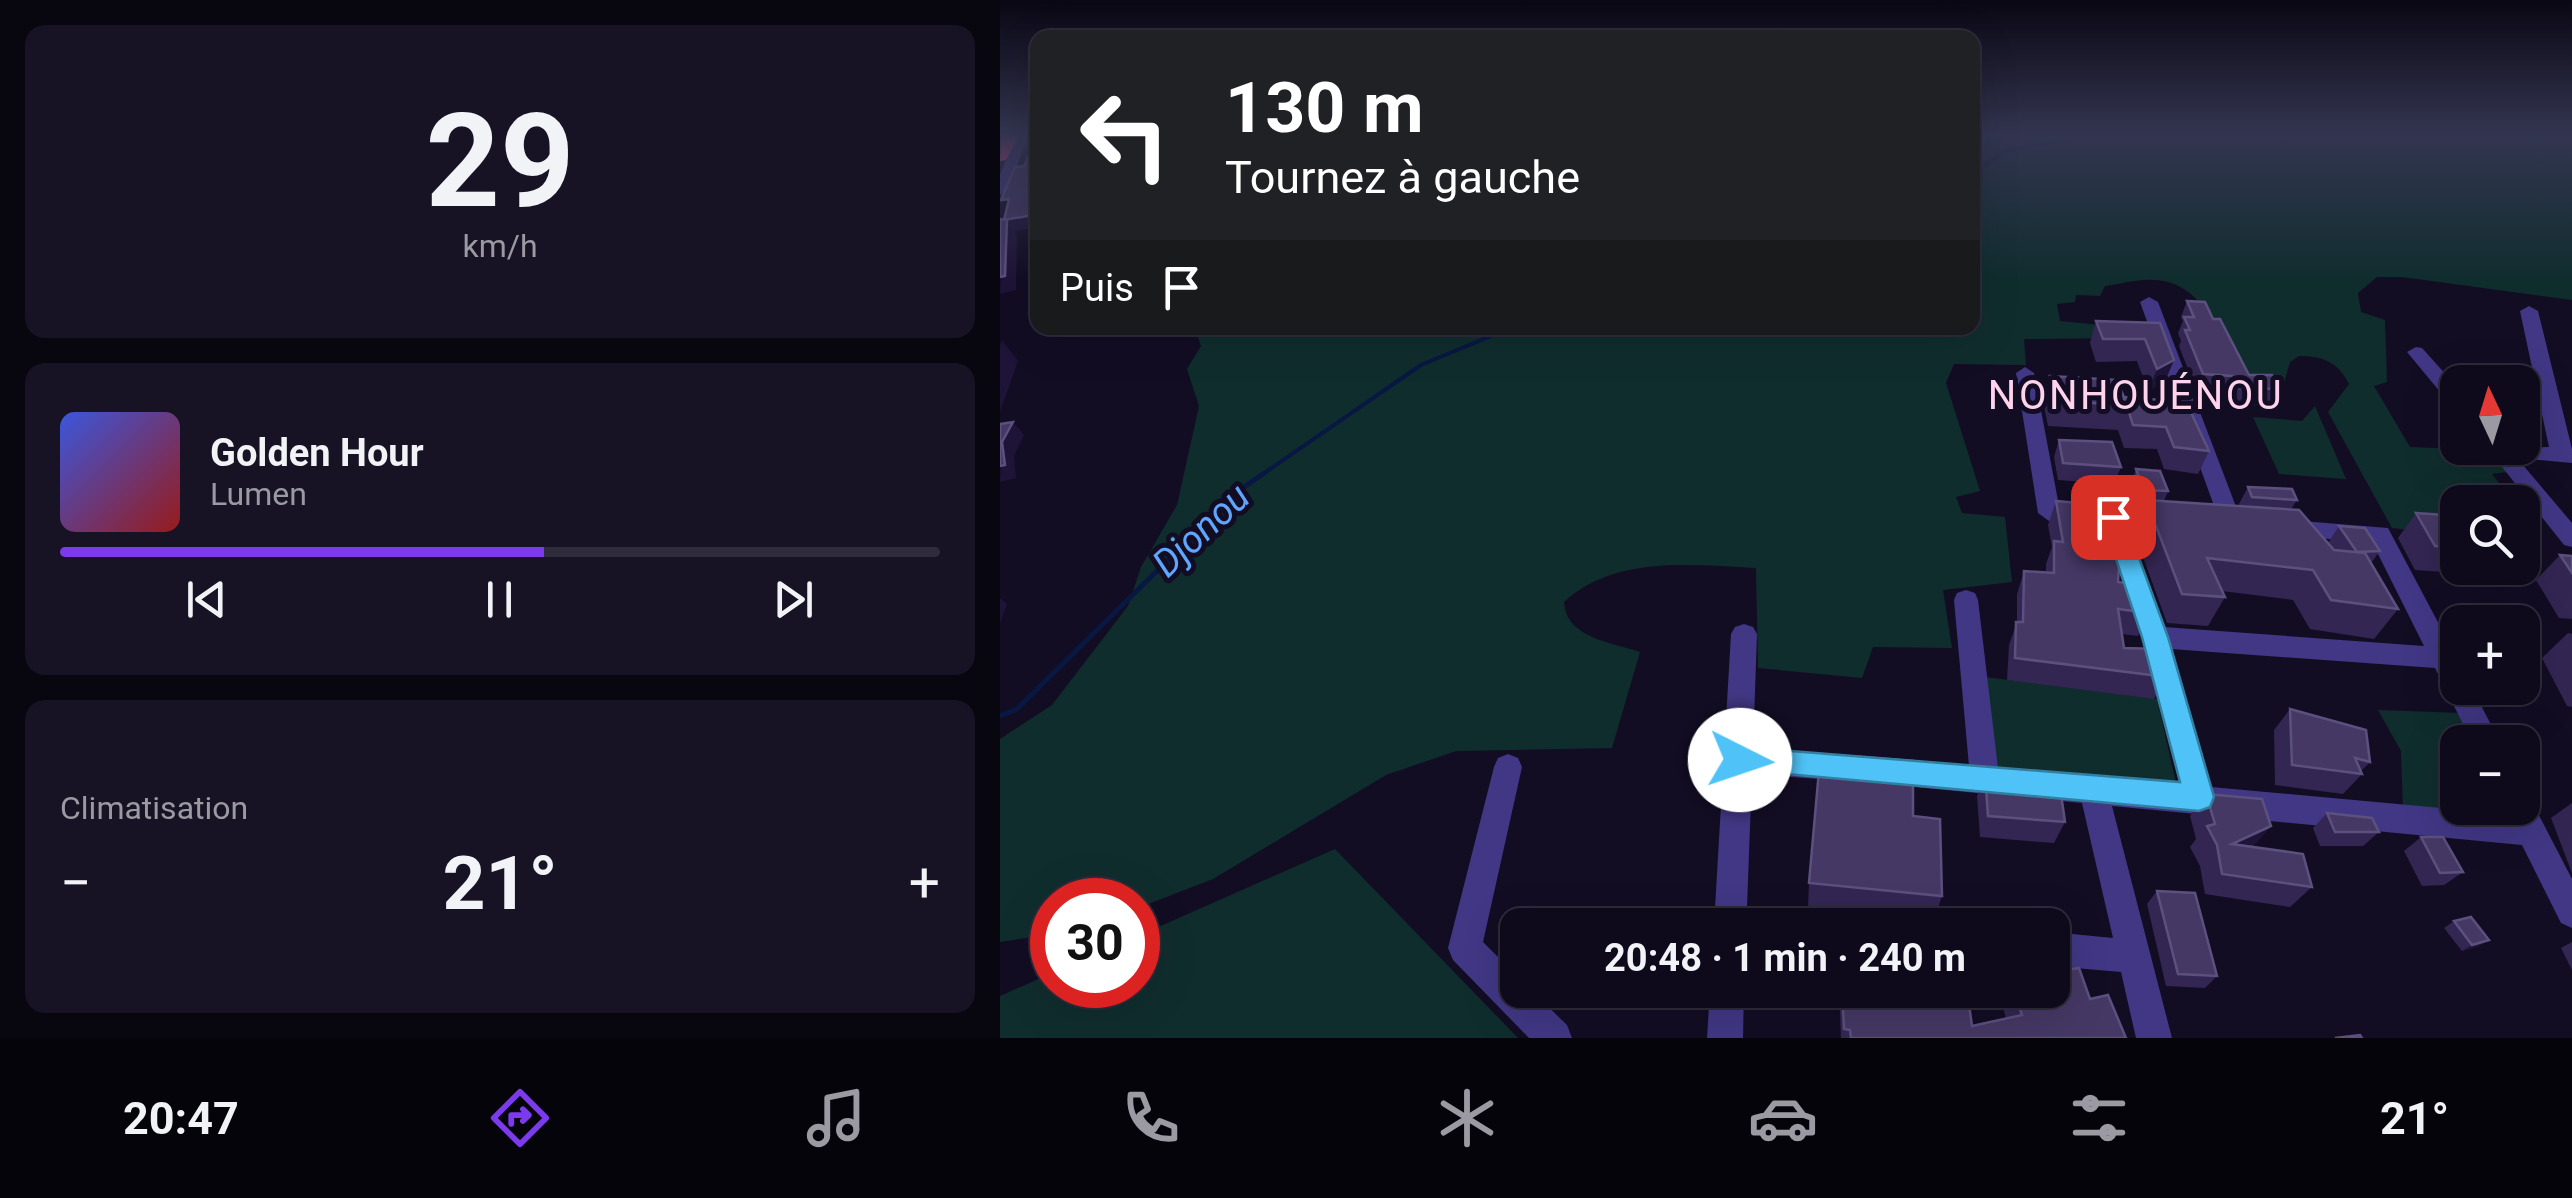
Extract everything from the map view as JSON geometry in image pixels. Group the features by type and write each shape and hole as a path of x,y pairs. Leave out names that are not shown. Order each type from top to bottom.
{"street":[{"path":"2149,302 2233,525"},
{"path":"2529,311 2566,455 2540,453"},
{"path":"2416,352 2440,381"},
{"path":"2025,373 2049,513 2380,534 2440,652"},
{"path":"2511,465 2572,539"},
{"path":"2113,517 2155,637 2199,797"},
{"path":"1966,600 1985,778"},
{"path":"1731,908 1744,634"},
{"path":"2155,637 2440,658"},
{"path":"1740,760 1985,778 2094,791 2440,813"},
{"path":"1508,768 1466,948 1554,1038"},
{"path":"2094,791 2154,1038"},
{"path":"2528,825 2572,912"},
{"path":"2070,951 2134,956"},
{"path":"1724,1038 1726,1008"}],"green space":[{"path":"1980,183 2572,183 2572,300 2402,277 2377,277 2358,293 2361,312 2385,320 2387,382 2374,386 2410,447 2440,448 2440,465 2501,465 2508,472 2492,474 2501,485 2440,485 2440,534 2392,528 2328,412 2349,384 2335,365 2299,356 2290,362 2284,383 2260,380 2243,370 2231,356 2201,305 2187,291 2152,280 2105,286 2100,296 2076,295 2075,302 2057,304 2060,321 2122,327 2122,338 2024,339 2026,365 1954,364 1946,383 1980,491 1956,497 1962,513 2005,517 2012,582 1943,590 1952,648 1873,647 1862,678 1758,668 1756,568 1655,566 1606,576 1564,602 1567,614 1581,631 1640,652 1612,748 1456,751 1386,775 1213,879 1160,899 1160,878 1030,878 1030,937 1000,942 1000,739 1052,705 1128,606 1141,567 1177,505 1199,406 1187,369 1201,346 1197,335 1980,335"},
{"path":"2315,406 2346,479 2279,474 2253,417 2302,421"},
{"path":"1985,677 2157,699 2176,783 1997,771"},
{"path":"2378,710 2462,713 2469,725 2440,725 2440,815 2403,808 2401,751"},
{"path":"2498,825 2527,825 2531,831"},
{"path":"1335,849 1518,1038 1000,1038 1000,996 1030,983 1030,1008 1160,1008 1160,926"}],"building":[{"path":"1008,183 1030,183 1030,216 1004,220 1009,199 1001,200"},
{"path":"1000,219 1007,220 1005,276 1000,277"},
{"path":"2187,301 2205,302 2213,319 2220,319 2249,375 2272,375 2281,389 2232,388 2232,376 2203,374 2185,330 2190,330 2184,317 2194,317"},
{"path":"2096,321 2160,323 2174,360 2157,369 2145,339 2103,339"},
{"path":"2050,376 2117,380 2127,405 2055,401"},
{"path":"2124,397 2186,402 2209,451 2174,447 2166,427 2133,425"},
{"path":"1013,422 1002,442 1005,465 1000,466 1000,424"},
{"path":"2059,440 2112,442 2121,467 2063,463"},
{"path":"2136,469 2160,471 2168,491 2143,490"},
{"path":"2248,487 2292,489 2297,500 2252,497"},
{"path":"2146,500 2299,510 2334,550 2365,553 2398,609 2331,600 2313,570 2207,558 2225,597 2182,594"},
{"path":"2056,501 2102,505 2120,549 2118,582 2139,585 2149,613 2118,609 2124,648 2159,649 2167,677 2015,658 2016,622 2023,622 2024,571 2054,573 2054,541 2063,542"},
{"path":"2416,513 2440,515 2440,546 2435,546"},
{"path":"2339,526 2365,528 2380,551 2357,552"},
{"path":"2560,555 2572,556 2572,573"},
{"path":"2290,709 2366,730 2370,762 2355,758 2362,774 2292,765"},
{"path":"1848,756 1913,761 1913,816 1940,819 1942,896 1809,883 1820,759 1847,761"},
{"path":"1985,774 2059,780 2065,822 1988,816"},
{"path":"2206,794 2262,799 2271,826 2232,844 2303,854 2312,887 2222,874 2217,845 2207,826 2215,824"},
{"path":"2327,813 2372,818 2379,832 2335,832"},
{"path":"2421,837 2443,837 2463,872 2440,873"},
{"path":"2157,891 2195,893 2217,976 2178,974"},
{"path":"2471,917 2489,940 2472,945 2454,921"},
{"path":"2079,968 2090,999 2108,995 2126,1038 1851,1038 1850,1030 1844,1029 1843,1008 1970,1008 1972,1026 2022,1015 2020,1008 2070,1008 2070,969"}],"waterway":[{"name":"Djonou","path":"1260,476 1421,365 1493,335"},
{"name":"Djonou","path":"1000,716 1017,709 1238,491 1263,474"}],"district":[{"name":"NONHOUÉNOU","path":"2136,395"}],"route":[{"path":"1740,760 2199,797 2155,637 2113,517"}]}
